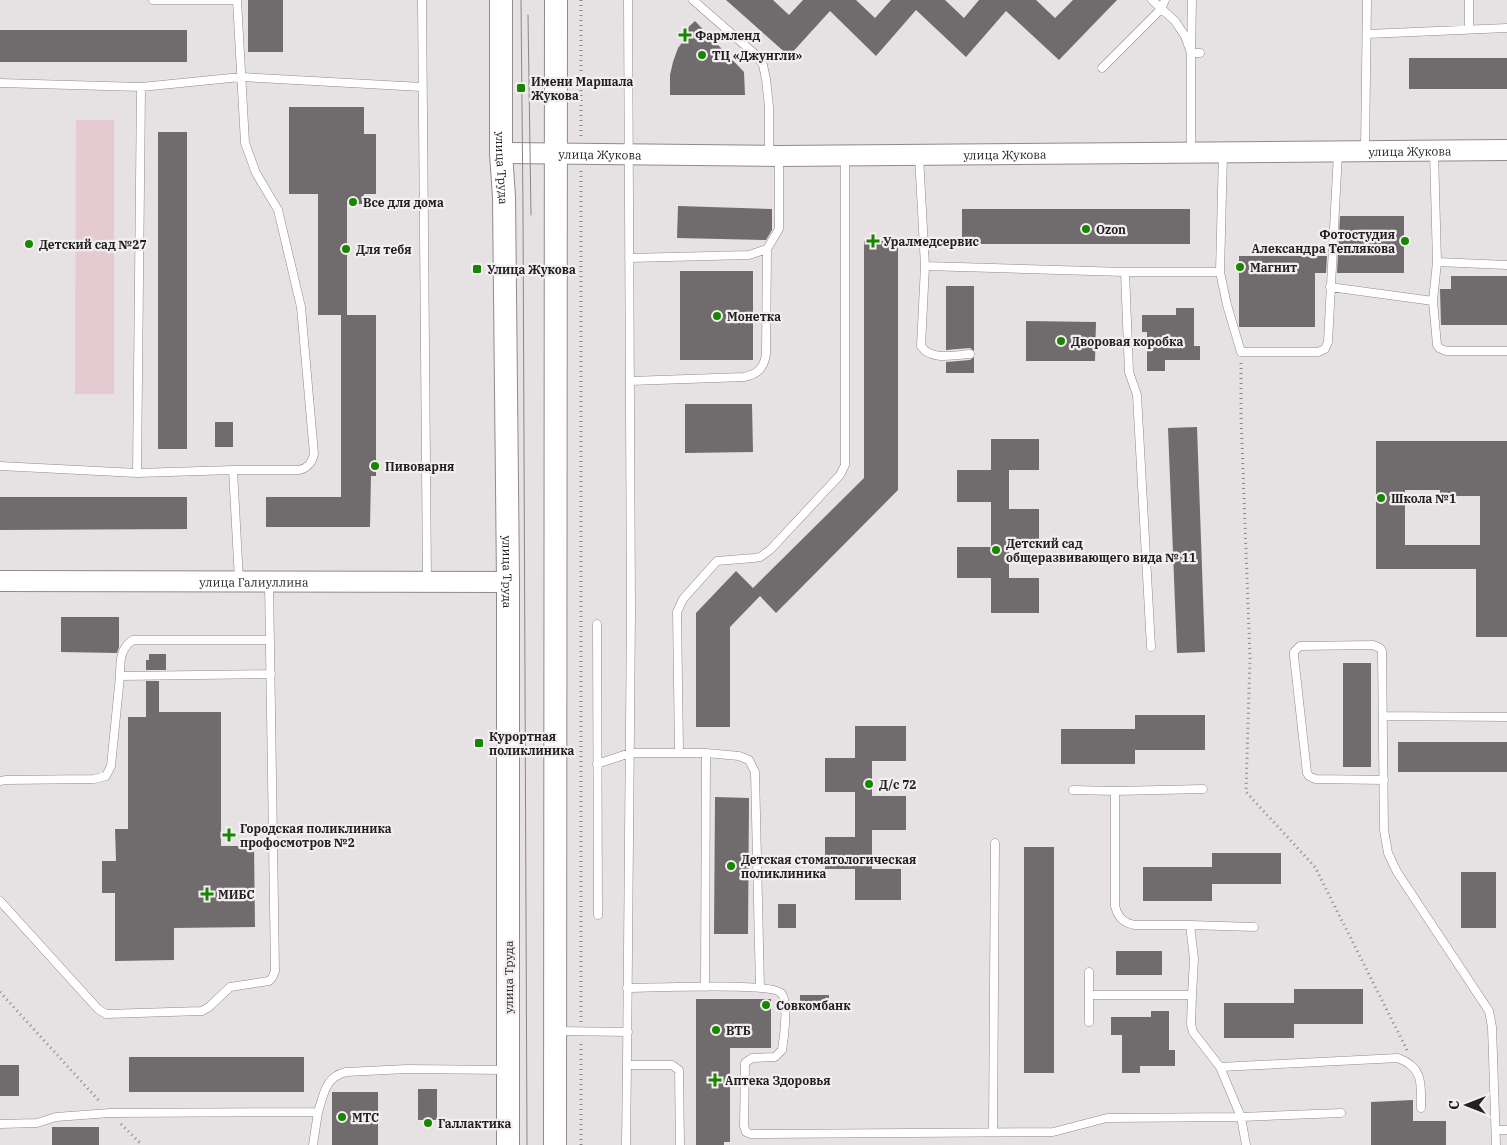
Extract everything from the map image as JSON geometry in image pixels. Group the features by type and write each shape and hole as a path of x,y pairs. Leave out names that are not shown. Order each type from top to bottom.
{"main road":[{"name":"улица Труда","path":"501,0 501,153 504,197 508,582 508,1145"},
{"path":"555,1145 556,0"}],"street":[{"name":"улица Жукова","path":"501,153 556,155 845,156 1507,150"},
{"name":"улица Галиуллина","path":"0,581 508,582"}],"lane":[{"path":"0,466 137,473 299,470 310,465 314,454 301,307 278,210 256,173 245,143 237,0 153,0"},
{"path":"422,0 427,581"},
{"path":"626,1145 630,752 630,155 628,0"},
{"path":"630,381 744,377 753,375 760,370 765,362 767,249 780,229 764,65 756,55 693,0"},
{"path":"1152,0 1176,21 1185,36 1191,53"},
{"path":"1102,68 1161,9 1165,0"},
{"path":"1192,0 1192,153"},
{"path":"1364,152 1367,0"},
{"path":"1469,0 1469,29"},
{"path":"1367,34 1507,28"},
{"path":"1191,53 1200,53"},
{"path":"0,83 141,87 241,77 422,87"},
{"path":"137,473 141,87"},
{"path":"1434,151 1437,262 1433,301 1436,342 1439,348 1446,351 1507,352"},
{"path":"1223,152 1220,272 1227,305 1241,352 1318,352 1325,349 1328,342 1338,153"},
{"path":"919,154 925,266 921,346 929,354 935,356 970,354"},
{"path":"679,752 677,612 680,603 718,561 754,558 770,550 840,475 845,465 845,156"},
{"path":"629,258 749,255 767,249"},
{"path":"1437,262 1507,265"},
{"path":"925,266 1125,272 1220,272"},
{"path":"1125,272 1129,372 1137,395 1151,647"},
{"path":"1330,287 1433,301"},
{"path":"233,470 239,581"},
{"path":"0,901 98,1009 106,1014 202,1011 233,986 265,982 272,978 275,971 269,581"},
{"path":"597,624 598,915"},
{"path":"0,782 6,780 94,779 106,776 111,766 122,653 124,647 133,640 270,640"},
{"path":"1384,780 1315,779 1306,773 1294,656 1296,648 1303,645 1373,646 1380,648 1383,655 1384,716 1384,780 1384,830 1388,853 1397,872 1489,1012 1492,1027 1496,1145"},
{"path":"120,676 271,674"},
{"path":"1384,716 1507,717"},
{"path":"597,764 630,752 706,753 749,760 755,772 760,988"},
{"path":"705,986 706,753"},
{"path":"1073,790 1203,789"},
{"path":"1114,791 1115,906 1121,919 1128,924 1135,925 1254,927"},
{"path":"993,1132 995,844"},
{"path":"1190,925 1194,959 1191,1024 1193,1032 1220,1066 1241,1117 1246,1145"},
{"path":"1089,972 1089,1022"},
{"path":"627,988 705,986 760,988 777,990 784,997 783,1045 780,1054 775,1057 752,1058 745,1063 744,1126 749,1133 1053,1132 1107,1118 1241,1117 1341,1113"},
{"path":"1089,995 1192,995"},
{"path":"556,1031 628,1032"},
{"path":"1220,1066 1398,1058 1409,1062 1417,1071 1421,1084 1421,1108"},
{"path":"627,1065 672,1065 679,1070 680,1145"},
{"path":"313,1145 318,1112 330,1079 337,1074 407,1069 508,1070"},
{"path":"0,1124 37,1123 56,1117 110,1113 318,1112"},
{"path":"1496,1130 1507,1130"}],"path":[{"path":"581,0 581,1145"},
{"path":"1241,352 1241,416 1250,658 1246,792 1315,867 1411,1056 1398,1058"},
{"path":"0,992 110,1113 142,1145"}],"shaded area":[{"path":"76,120 114,120 114,394 75,394"}],"building":[{"path":"248,0 283,0 283,52 248,52"},
{"path":"726,0 773,0 789,15 803,0 856,0 875,18 891,0 945,0 964,18 979,0 1036,0 1055,18 1073,0 1117,0 1059,60 1006,11 966,57 916,10 876,56 830,11 789,56"},
{"name":"ТЦ «Джунгли»","path":"695,21 744,72 745,95 670,95 670,75 673,62 678,48 687,36 683,32"},
{"path":"0,30 187,30 187,62 0,62"},
{"path":"1409,58 1507,58 1507,89 1409,89"},
{"path":"289,107 364,107 364,134 376,134 376,194 364,194 364,204 347,204 347,315 376,315 376,476 371,476 370,527 266,527 266,497 341,497 341,315 318,315 318,194 289,194"},
{"path":"158,132 187,132 187,449 158,449"},
{"path":"678,206 772,209 772,230 766,240 677,238"},
{"path":"962,209 1190,209 1190,244 962,244"},
{"path":"1340,216 1404,216 1404,273 1337,273"},
{"path":"864,241 898,241 898,490 776,613 760,596 730,627 730,727 696,727 696,613 736,571 753,588 864,478"},
{"path":"1239,256 1327,256 1326,273 1315,273 1315,327 1239,327"},
{"name":"Монетка","path":"680,271 753,271 753,360 680,360"},
{"path":"1451,276 1507,276 1507,325 1441,325 1440,289 1451,289"},
{"path":"946,286 974,286 974,351 970,348 946,350"},
{"path":"1176,308 1194,308 1194,346 1200,346 1200,360 1165,360 1165,371 1147,371 1147,332 1142,332 1142,315 1176,315"},
{"name":"Дворовая коробка","path":"1026,321 1096,322 1095,361 1026,361"},
{"path":"974,357 974,373 946,373 946,362 970,360"},
{"path":"685,404 752,404 753,452 685,453"},
{"path":"215,422 233,422 233,447 215,447"},
{"path":"1197,427 1205,652 1177,653 1168,428"},
{"path":"991,439 1039,439 1039,470 1009,470 1009,509 1039,509 1039,540 1009,540 1009,578 1039,578 1039,613 991,613 991,578 957,578 957,547 991,547 991,502 957,502 957,470 991,470"},
{"path":"1376,441 1507,441 1507,637 1476,637 1476,569 1376,569","holes":["1405,490 1440,490 1440,496 1480,496 1480,545 1405,545"]},
{"path":"0,497 187,497 187,529 0,530"},
{"path":"61,617 119,617 119,647 117,653 61,652"},
{"path":"149,654 166,654 166,670 146,670 146,660 149,660"},
{"path":"1343,663 1371,663 1371,767 1343,767"},
{"path":"146,681 159,681 159,712 221,712 221,846 254,846 255,927 174,928 174,960 115,961 115,893 102,893 102,861 116,861 115,829 128,829 128,717 146,717"},
{"path":"1135,715 1205,715 1205,750 1135,750 1135,764 1061,764 1061,729 1135,729"},
{"path":"855,726 906,726 906,761 872,761 872,796 906,796 906,830 872,830 872,869 901,869 901,900 855,900 855,869 825,869 825,837 855,837 855,792 825,792 825,758 855,758"},
{"path":"1398,742 1507,742 1507,772 1398,772"},
{"name":"Детская стоматологическая поликлиника","path":"715,797 749,798 748,934 714,934"},
{"path":"1024,847 1054,847 1054,1073 1024,1073"},
{"path":"1212,853 1281,853 1281,884 1212,884 1212,901 1143,901 1143,867 1212,867"},
{"path":"1461,872 1496,872 1496,928 1461,928"},
{"path":"778,904 796,904 796,928 778,928"},
{"path":"1116,951 1162,951 1162,975 1116,975"},
{"path":"1294,989 1363,989 1363,1024 1294,1024 1294,1038 1224,1038 1224,1003 1294,1003"},
{"path":"800,995 829,995 829,1009 800,1009"},
{"path":"696,999 771,999 771,1048 730,1048 730,1142 724,1142 724,1145 696,1145"},
{"path":"1151,1011 1169,1011 1169,1050 1175,1050 1175,1066 1140,1066 1140,1073 1122,1073 1122,1035 1111,1035 1111,1017 1151,1017"},
{"path":"129,1057 304,1057 304,1092 129,1092"},
{"path":"0,1065 19,1065 19,1096 0,1096"},
{"path":"418,1089 437,1089 437,1120 418,1120"},
{"path":"332,1092 378,1092 378,1145 332,1145"},
{"path":"1413,1100 1413,1121 1446,1121 1446,1145 1371,1145 1371,1102"},
{"path":"52,1127 99,1127 99,1145 52,1145"}],"tram line":[{"path":"521,0 527,1145"},
{"path":"528,15 531,215"}],"place":[{"name":"Фармленд","path":"685,35"},
{"name":"ТЦ «Джунгли»","path":"702,55"},
{"name":"Имени Маршала Жукова","path":"521,88"},
{"name":"Все для дома","path":"353,202"},
{"name":"Ozon","path":"1086,229"},
{"name":"Уралмедсервис","path":"873,241"},
{"name":"Фотостудия Александра Теплякова","path":"1405,241"},
{"name":"Детский сад №27","path":"29,244"},
{"name":"Для тебя","path":"346,249"},
{"name":"Магнит","path":"1240,267"},
{"name":"Улица Жукова","path":"477,269"},
{"name":"Монетка","path":"717,316"},
{"name":"Дворовая коробка","path":"1061,341"},
{"name":"Пивоварня","path":"375,466"},
{"name":"Школа №1","path":"1381,498"},
{"name":"Детский сад общеразвивающего вида № 11","path":"996,550"},
{"name":"Курортная поликлиника","path":"479,743"},
{"name":"Д/с 72","path":"869,784"},
{"name":"Городская поликлиника профосмотров №2","path":"229,835"},
{"name":"Детская стоматологическая поликлиника","path":"731,866"},
{"name":"МИБС","path":"207,894"},
{"name":"Совкомбанк","path":"766,1005"},
{"name":"ВТБ","path":"716,1030"},
{"name":"Аптека Здоровья","path":"715,1080"},
{"name":"МТС","path":"342,1117"},
{"name":"Галлактика","path":"428,1123"}]}
